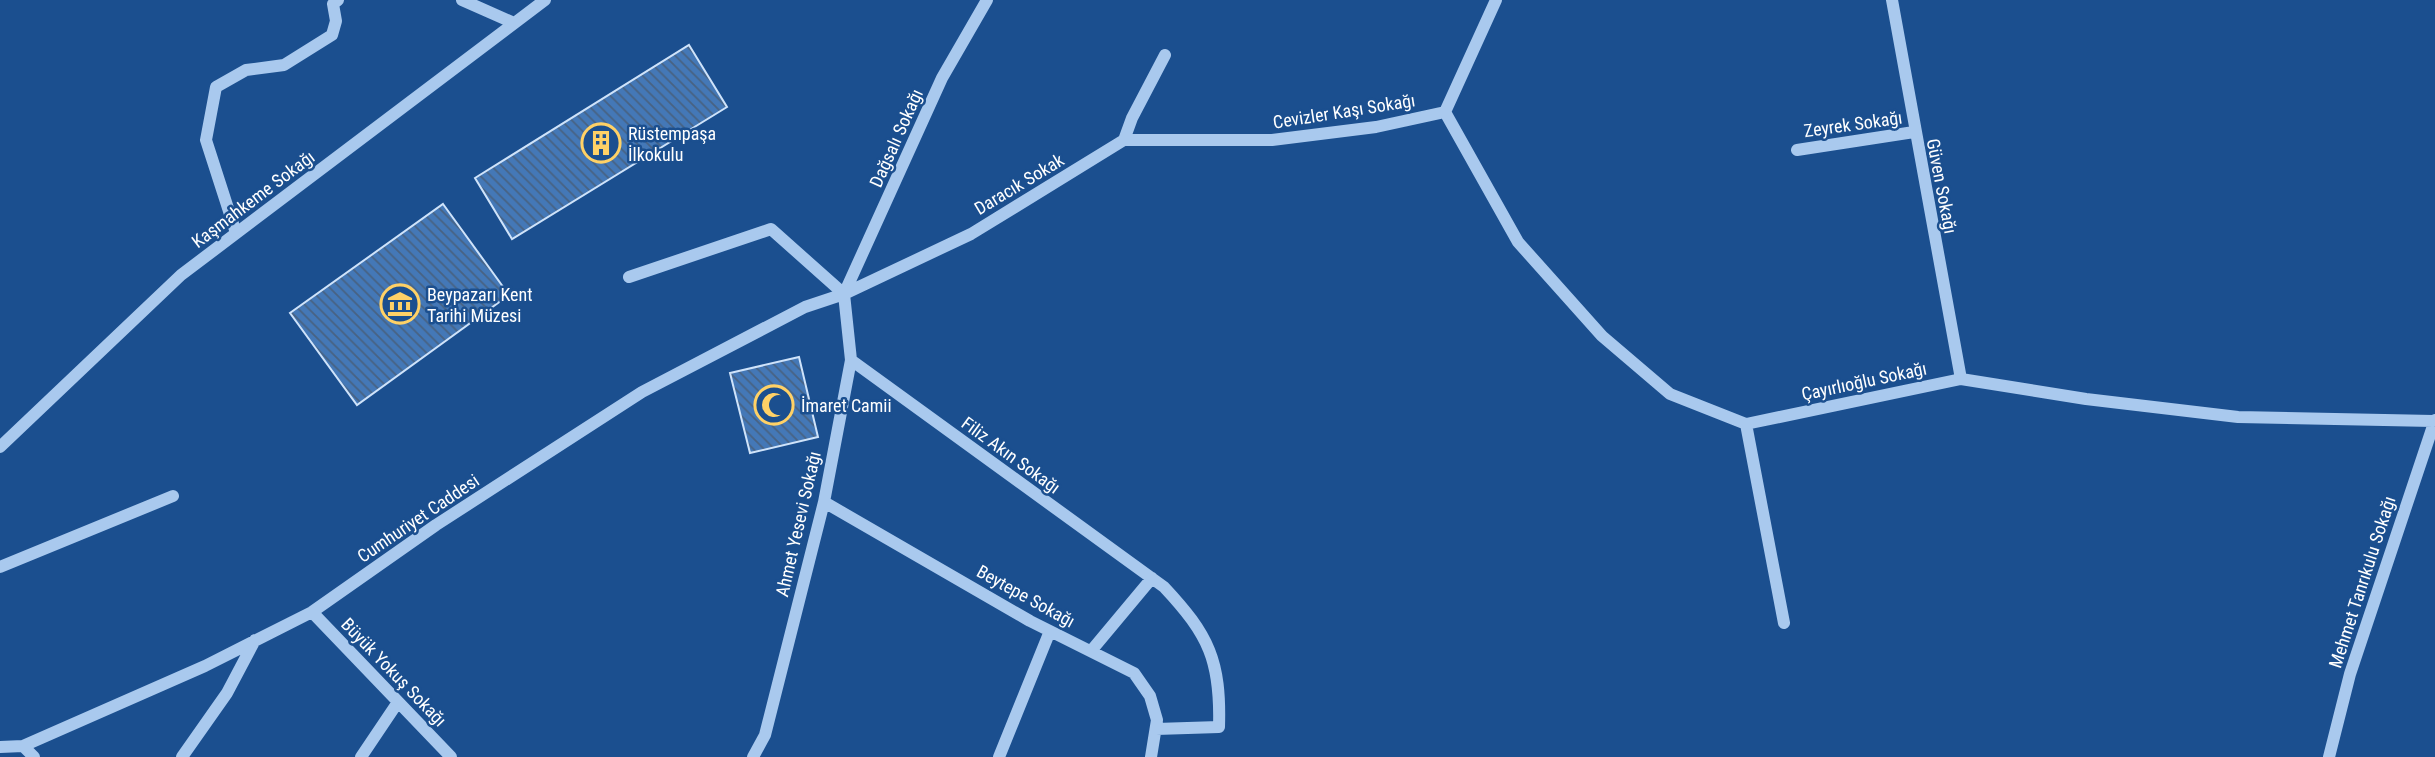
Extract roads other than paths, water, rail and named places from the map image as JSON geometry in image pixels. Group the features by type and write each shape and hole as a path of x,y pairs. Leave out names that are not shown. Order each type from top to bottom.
{"street":[{"path":"236,233 206,140 216,87 246,70 284,65 332,35 336,21 333,4 338,0"},
{"path":"461,0 514,23"},
{"name":"Kaşmahkeme Sokağı","path":"0,447 181,275 545,0"},
{"name":"Dağsalı Sokağı","path":"845,294 942,78 987,0"},
{"path":"1496,0 1444,112 1518,242 1602,337 1670,394 1746,424 1784,624"},
{"name":"Güven Sokağı","path":"1892,0 1961,379"},
{"path":"1124,140 1132,118 1165,55"},
{"name":"Cevizler Kaşı Sokağı","path":"1124,140 1272,140 1376,127 1444,112"},
{"name":"Zeyrek Sokağı","path":"1797,150 1914,132"},
{"name":"Daracık Sokak","path":"845,294 971,234 1124,140"},
{"path":"629,277 771,229 845,294"},
{"name":"Ahmet Yesevi Sokağı","path":"753,757 765,735 824,502 851,360 845,294"},
{"name":"Cumhuriyet Caddesi","path":"0,747 23,746 312,612 436,525 642,392 805,307 845,294"},
{"name":"Filiz Akın Sokağı","path":"851,360 1152,578 1191,615 1207,641 1221,685 1219,727 1156,729"},
{"name":"Çayırlıoğlu Sokağı","path":"1746,424 1961,379 2086,399 2238,416 2434,420"},
{"name":"Mehmet Tanrıkulu Sokağı","path":"2329,757 2350,674 2434,420"},
{"path":"0,567 173,496"},
{"name":"Beytepe Sokağı","path":"824,502 1050,631 1134,673 1150,696 1157,720 1152,757"},
{"path":"1091,651 1152,578"},
{"name":"Büyük Yokuş Sokağı","path":"312,612 451,757"},
{"path":"999,757 1050,631"},
{"path":"182,757 227,693 255,640"},
{"path":"361,757 398,702"},
{"path":"23,746 34,757"}],"place":[{"name":"Rüstempaşa İlkokulu","path":"601,143"},
{"name":"Beypazarı Kent Tarihi Müzesi","path":"400,304"},
{"name":"İmaret Camii","path":"774,405"}]}
